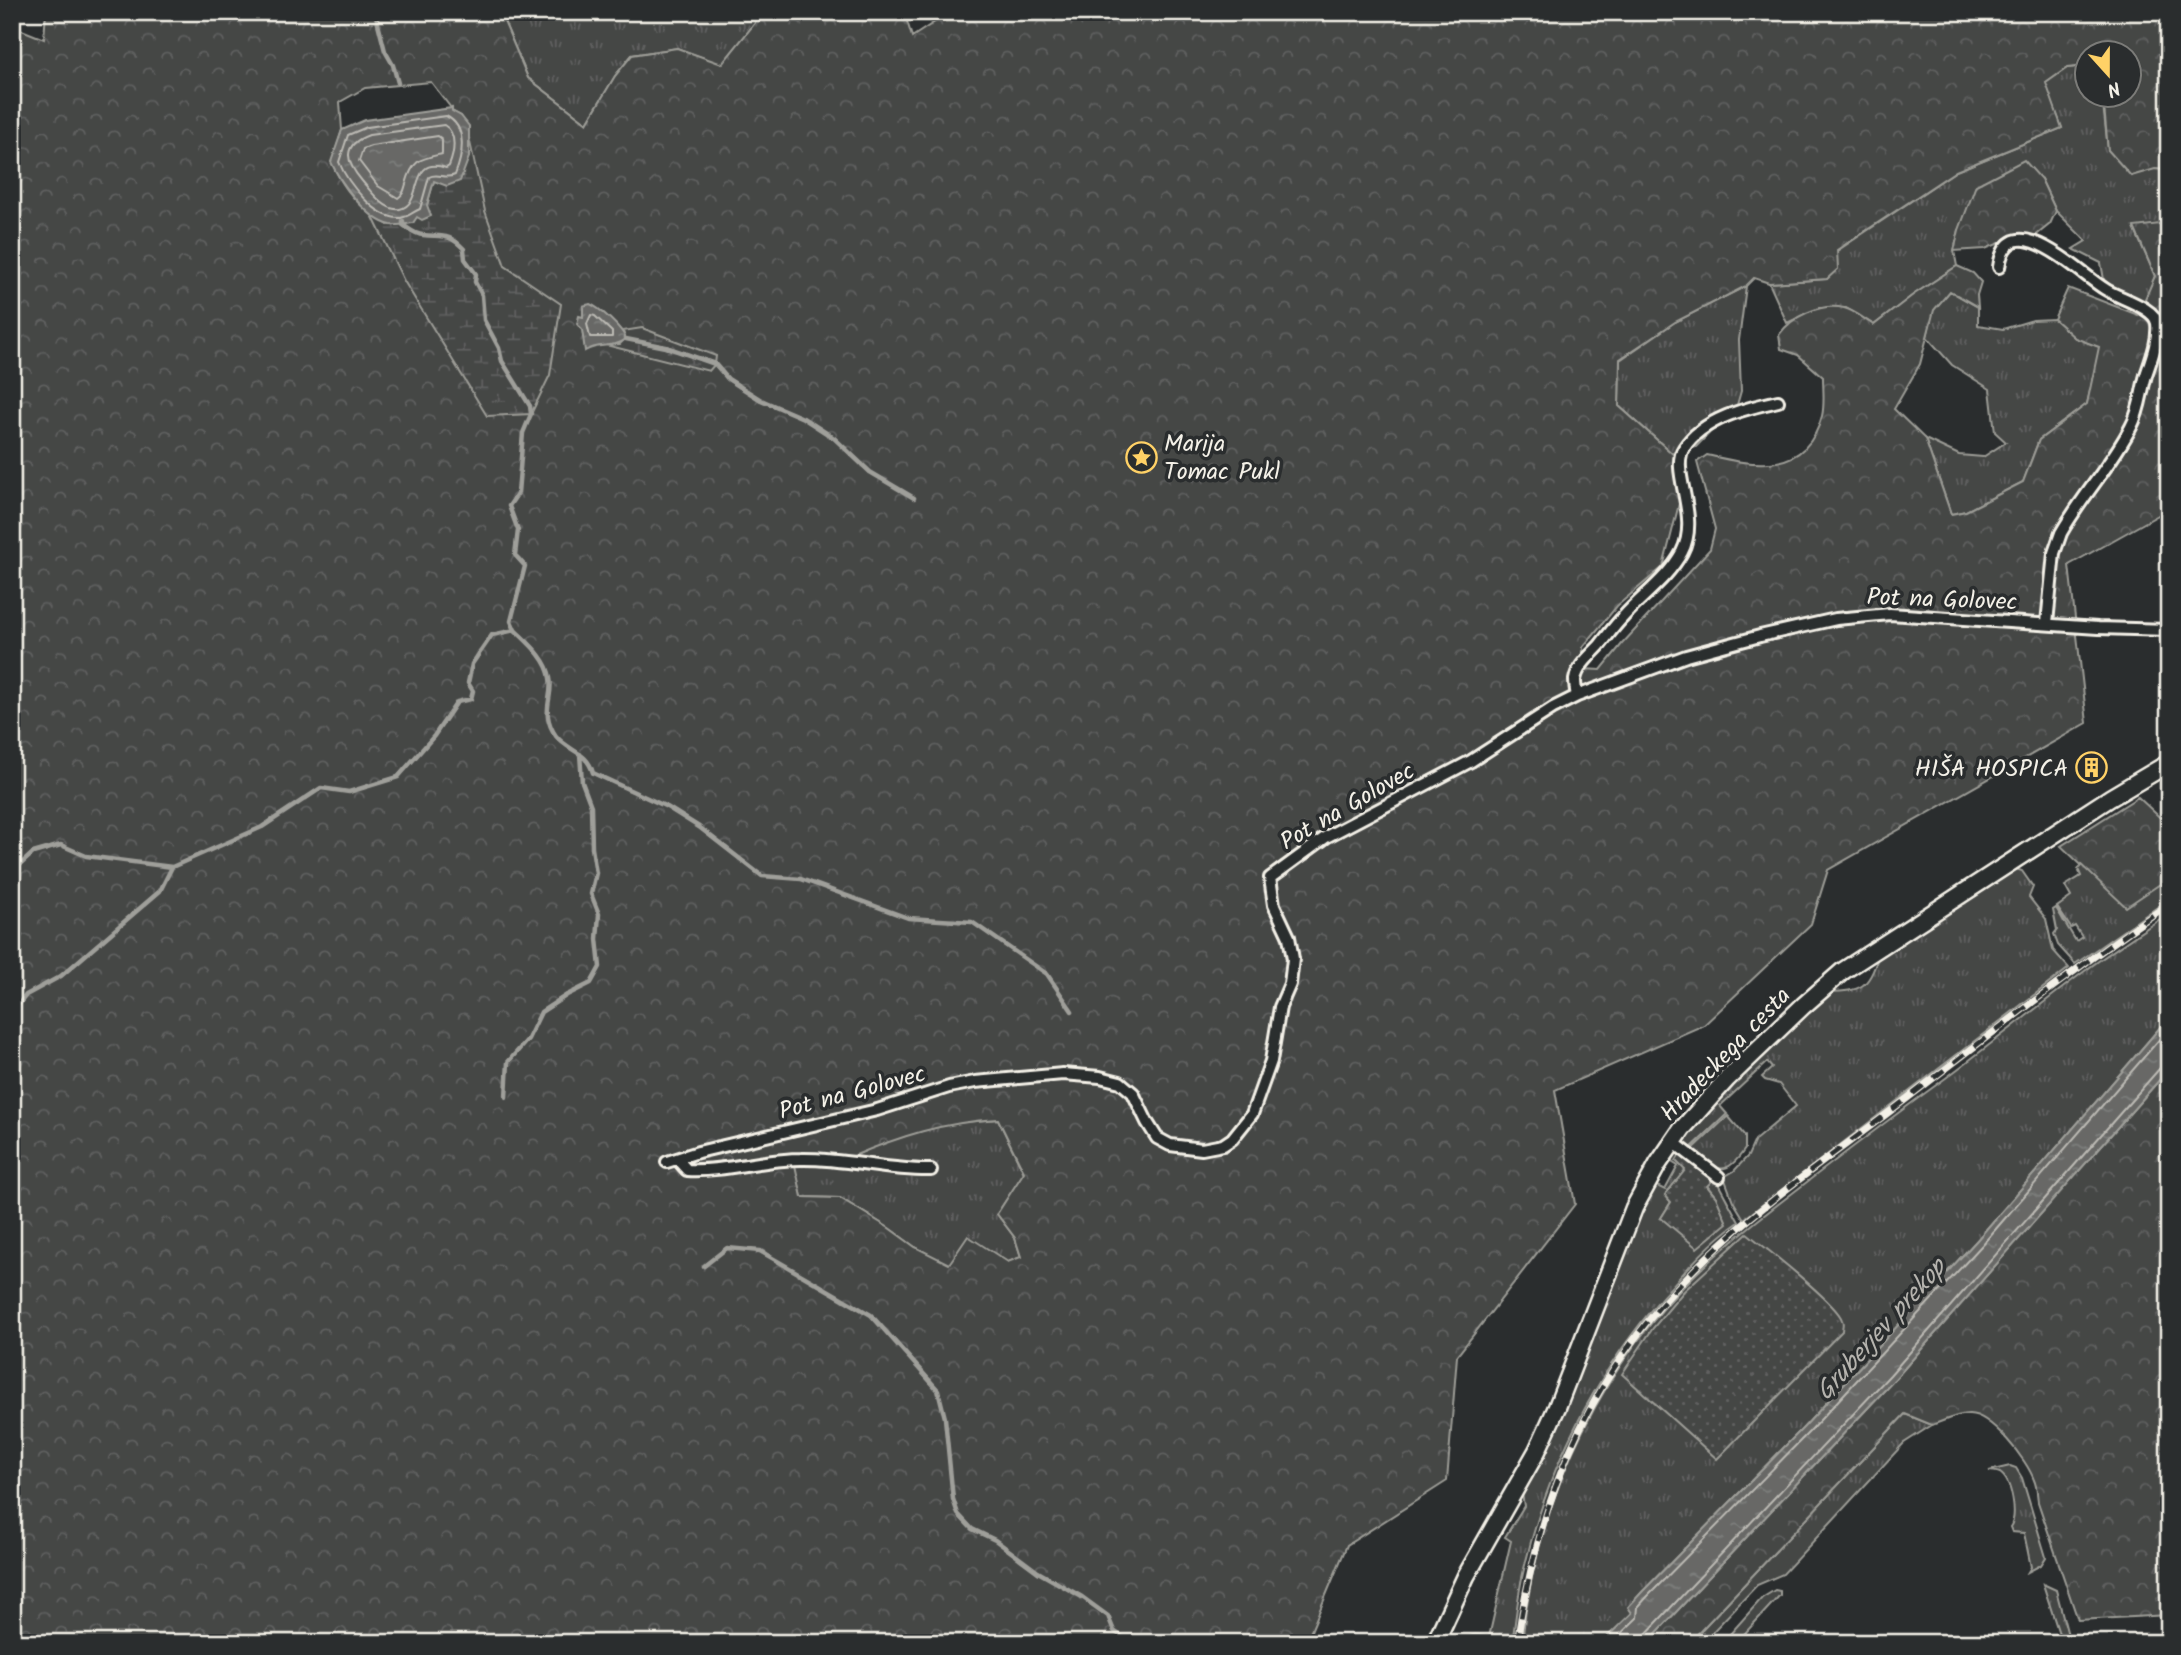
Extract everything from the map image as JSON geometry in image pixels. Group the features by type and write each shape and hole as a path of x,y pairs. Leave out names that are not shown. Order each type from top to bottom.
{"street":[{"path":"1999,267 2005,246 2014,241 2027,241 2053,249 2086,277 2109,292 2150,312 2157,325 2150,364 2131,426 2061,533 2054,554 2047,623"},
{"path":"1577,696 1576,680 1581,666 1624,616 1669,571 1682,551 1689,526 1687,499 1679,465 1684,448 1692,439 1731,414 1778,401"},
{"name":"Pot na Golovec","path":"931,1170 900,1170 805,1158 698,1171 687,1170 672,1161 698,1152 877,1110 949,1087 1063,1074 1100,1077 1120,1082 1133,1093 1157,1138 1170,1145 1202,1149 1223,1144 1232,1139 1252,1114 1271,1061 1280,1007 1290,984 1293,959 1289,937 1273,905 1270,878 1326,837 1471,761 1553,708 1577,696 1686,656 1836,619 1890,614 2169,630"},
{"name":"Hradeckega cesta","path":"1435,1643 1466,1576 1542,1441 1622,1236 1644,1189 1672,1141 1727,1079 1843,971 2110,798 2169,763"},
{"path":"1672,1141 1719,1177"}],"green space":[{"path":"46,12 500,12 528,78 587,123 615,76 632,55 677,48 722,64 755,23 753,12 904,12 912,37 950,12 2169,12 2169,170 2155,169 2131,176 2108,150 2104,108 2142,108 2142,38 2072,38 2072,67 2067,68 2046,83 2062,128 1956,171 1837,250 1838,269 1827,279 1769,283 1754,278 1746,286 1675,322 1620,359 1619,406 1675,456 1681,496 1663,567 1617,606 1583,647 1582,669 1601,670 1710,549 1715,529 1697,462 1707,455 1743,462 1776,462 1791,458 1804,449 1814,435 1823,411 1823,377 1798,355 1781,349 1779,335 1785,328 1807,312 1826,307 1852,311 1874,325 1957,266 1973,273 1981,282 1977,295 1978,307 1950,291 1934,310 1920,364 1894,409 1925,439 1951,514 1966,511 2023,482 2039,440 2087,404 2099,347 2075,338 2054,319 2068,288 2138,315 2155,276 2134,227 2169,223 2169,509 2069,565 2087,723 1828,870 1811,924 1704,1025 1555,1090 1575,1204 1457,1356 1447,1481 1347,1545 1306,1643 12,1643 12,26 44,39","holes":["431,82 465,123 371,213 358,203 347,190 332,162 342,130 340,102 365,88","998,1119 1024,1172 997,1214 1015,1238 1021,1257 1008,1262 968,1236 949,1264 915,1247 840,1198 802,1197 795,1165 806,1163 849,1167 851,1157 905,1137 959,1123"]},
{"path":"500,12 753,12 756,23 722,65 677,48 632,55 615,76 587,123 528,78"},
{"path":"2072,67 2072,108 2103,108 2108,150 2155,169 2169,170 2169,223 2134,228 2155,276 2145,302 2105,285 2101,263 2073,249 2086,241 2056,211 2041,179 1959,230 1954,251 1957,266 1874,325 1846,308 1819,308 1787,323 1769,283 1827,279 1837,251 1956,171 2062,128 2045,83"},
{"path":"468,133 485,211 505,266 561,304 550,375 531,414 487,416 404,281 371,213 388,225 417,217 427,205 434,181 469,157"},
{"path":"2024,160 2041,179 2056,211 2050,224 2034,237 2012,238 1985,249 1954,251 1976,185"},
{"path":"1746,286 1739,340 1741,391 1737,405 1696,447 1675,456 1619,406 1620,360 1675,322"},
{"path":"1950,291 1978,307 1978,325 2003,329 2033,320 2054,319 2075,338 2100,347 2087,404 2039,440 2023,482 1966,511 1951,514 1925,439 1959,455 1983,457 2006,442 1995,432 1990,389 1952,365 1927,337 1933,310"},
{"path":"642,328 716,356 715,364 709,371 606,345 620,344 625,339 623,331"},
{"path":"2138,797 2169,826 2169,878 2126,907 2061,846"},
{"path":"2085,862 2169,862 2169,899 2075,964 2058,945 2054,934 2057,930 2053,910 2056,908 2076,941 2082,937 2075,926 2071,928 2057,907 2071,897 2065,886 2081,876 2078,869"},
{"path":"2013,868 2022,871 2033,887 2029,897 2046,919 2053,950 2069,968 1744,1219 1733,1201 1724,1177 1748,1156 1755,1140 1796,1106 1779,1084 1762,1077 1772,1068 1767,1062 1720,1106 1727,1114 1689,1150 1682,1140 1711,1106 1829,992 1862,986 1871,975 1878,957"},
{"path":"2169,913 2169,1017 1977,1240 1804,1427 1642,1592 1629,1607 1632,1613 1601,1643 1522,1643 1539,1546 1554,1498 1595,1407 1650,1324 1698,1272 1762,1217 2086,970"},
{"path":"2169,1069 2169,1615 2078,1620 2038,1502 2035,1482 2024,1461 2007,1440 1978,1416 1960,1415 1932,1425 1905,1414 1689,1643 1647,1643 1895,1379"},
{"path":"1728,1116 1745,1136 1745,1149 1731,1165 1720,1168 1707,1163 1691,1151"},
{"path":"998,1119 1024,1173 997,1214 1015,1238 1021,1257 1008,1262 949,1265 915,1247 840,1198 802,1197 794,1165 851,1157 890,1140 944,1124"},
{"path":"1677,1151 1681,1153 1686,1170 1665,1195 1671,1202 1661,1218 1716,1197 1706,1185 1715,1178 1739,1222 1699,1257 1638,1327 1595,1391 1577,1424 1560,1459 1534,1531 1522,1578 1512,1643 1464,1643 1472,1635 1489,1637 1511,1541 1505,1537 1524,1506 1522,1493 1553,1436 1640,1213 1655,1185 1665,1190 1678,1166 1670,1161"},
{"path":"1681,1153 1715,1178 1707,1186 1716,1197 1727,1223 1697,1248 1661,1218 1671,1202 1665,1195 1685,1170 1676,1161"},
{"path":"1747,1233 1827,1301 1843,1321 1842,1331 1717,1459 1622,1374 1653,1328 1684,1291"},
{"path":"1905,1414 1932,1425 1904,1443 1783,1574 1757,1585 1702,1643 1689,1643"},
{"path":"2010,1466 2016,1468 2022,1478 2046,1557 2041,1565 2028,1572 2031,1567 2024,1533 2012,1532 2010,1527 2014,1507 2008,1483 2000,1473 1989,1471"},
{"path":"2043,1584 2056,1590 2070,1643 2060,1643"},
{"path":"1775,1590 1780,1591 1780,1595 1736,1643 1722,1643 1762,1598"}],"water":[{"path":"452,108 469,126 469,157 460,181 447,186 434,181 427,205 431,216 422,220 417,217 413,223 391,225 364,209 348,190 331,162 342,130 365,120"},
{"path":"590,304 611,319 626,339 585,351 582,330 577,324 579,316 583,317 583,306"},
{"name":"Gruberjev prekop","path":"2169,1017 2169,1069 1895,1379 1647,1643 1601,1643 1632,1613 1628,1607 1804,1427 1977,1240"}],"waterway":[{"path":"375,12 385,51 393,65 398,83"},
{"path":"12,872 33,853 61,845 86,856 172,867 262,827 321,788 349,792 398,777 434,736 457,702 471,699 473,691 468,683 472,664 492,635 515,630 511,621 525,566 515,555 518,530 509,506 518,493 523,433 531,414 530,406 502,361 499,348 484,320 482,295 475,282 476,274 465,259 464,249 450,238 415,233 403,225 403,221"},
{"path":"626,339 666,347 715,364 728,379 761,400 803,418 834,438 870,472 914,498"},
{"path":"515,630 536,651 548,671 551,685 548,719 551,727 561,741 587,760 593,773 667,807 699,827 762,876 801,879 908,918 972,922 1047,974 1072,1011"},
{"path":"506,1097 508,1062 528,1039 541,1012 591,983 600,967 597,939 599,914 591,894 596,873 592,848 591,806 582,782 580,754"},
{"path":"12,1013 26,995 61,976 160,891 172,867"},
{"path":"704,1266 727,1248 760,1251 871,1315 938,1390 945,1418 953,1499 958,1514 972,1529 995,1540 1038,1572 1082,1597 1108,1616 1114,1631 1131,1643"}],"railway":[{"path":"1517,1643 1540,1533 1557,1482 1578,1433 1603,1386 1632,1341 1667,1298 1707,1257 1777,1196 2067,976 2169,904"}],"place":[{"name":"Marija Tomac Pukl","path":"1141,457"},
{"name":"HIŠA HOSPICA","path":"2091,768"}]}
